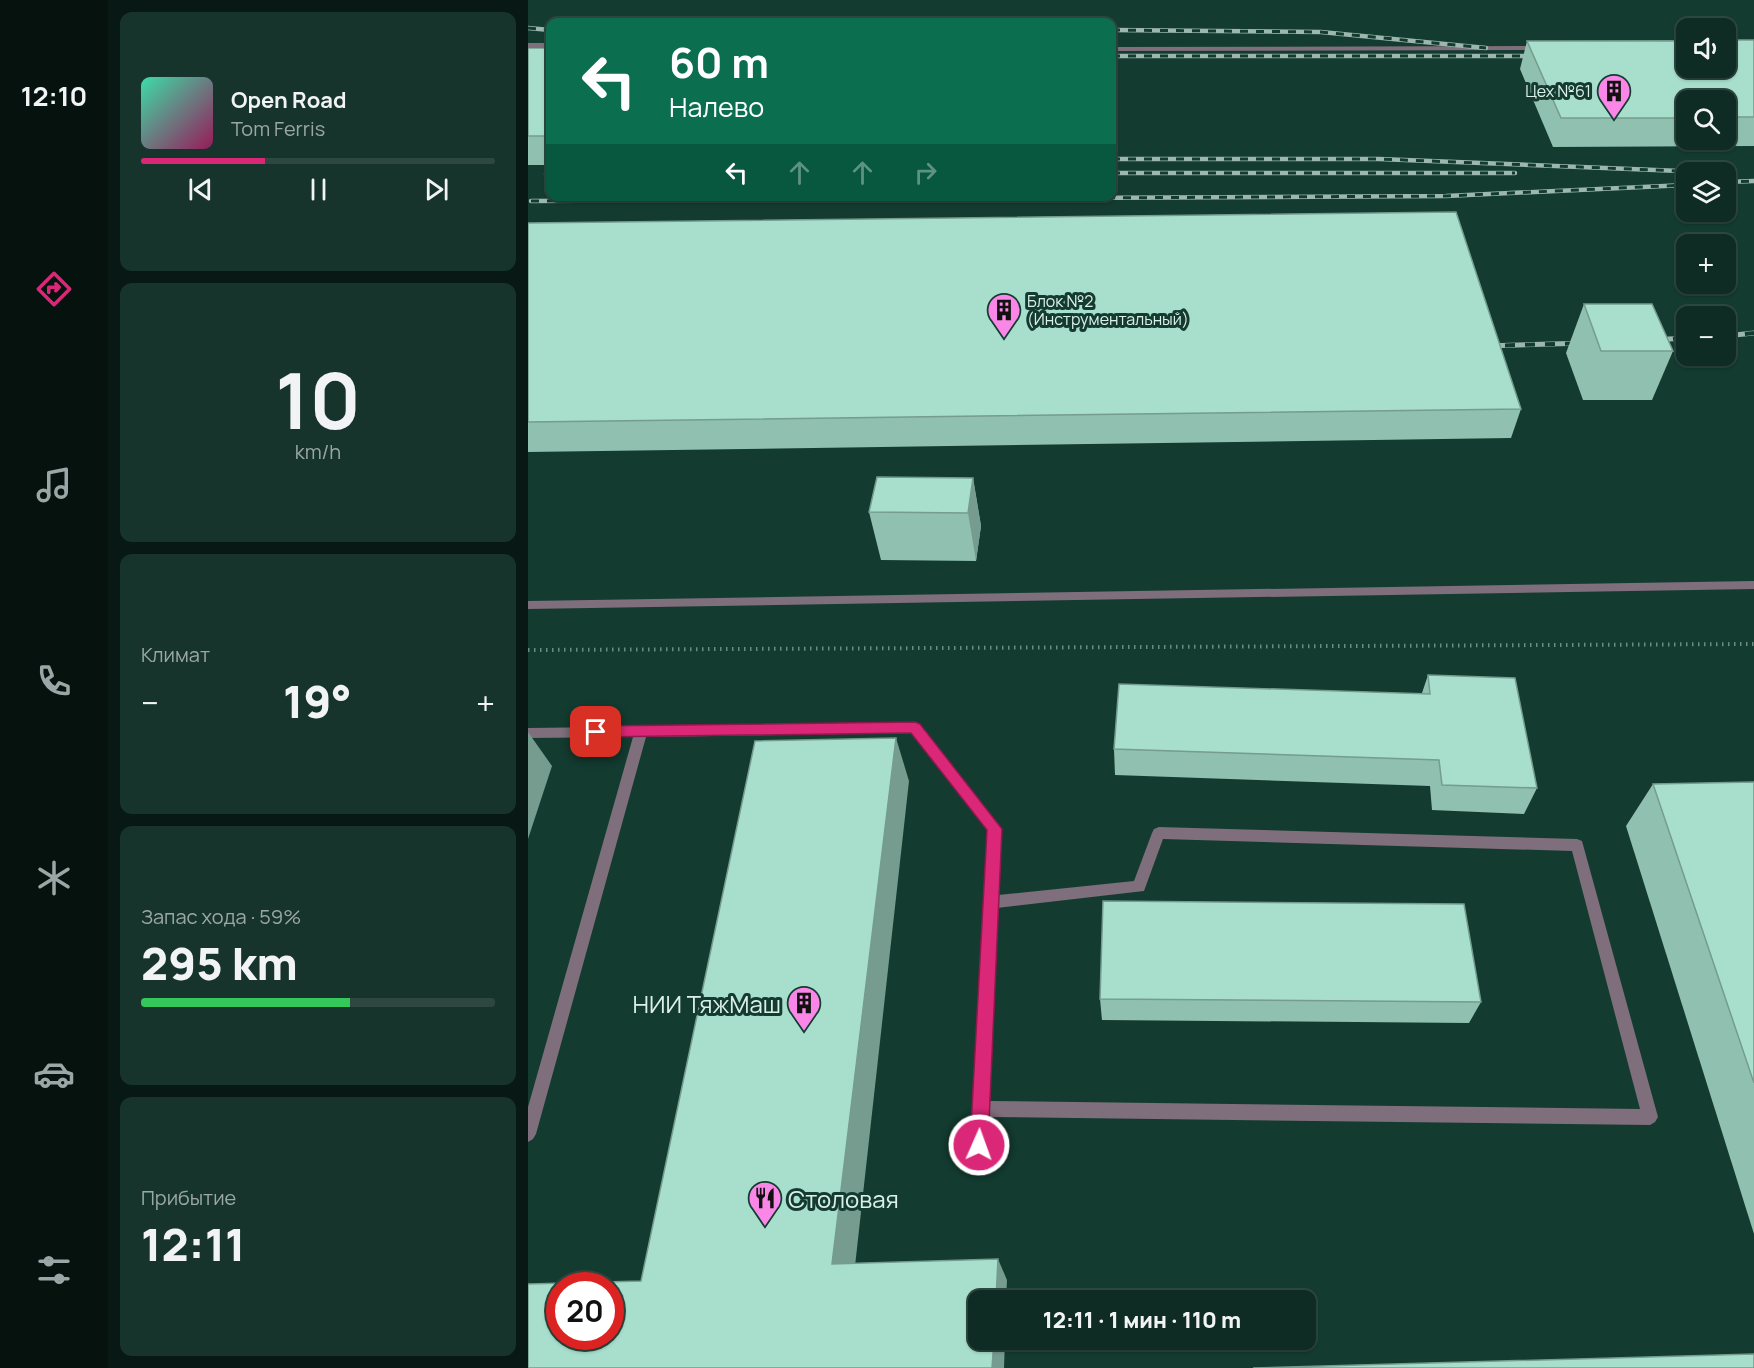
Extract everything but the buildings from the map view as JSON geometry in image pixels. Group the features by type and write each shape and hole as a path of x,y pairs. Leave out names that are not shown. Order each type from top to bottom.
{"lane":[{"path":"528,45 546,45"},
{"path":"1116,49 1545,48"},
{"path":"528,605 1754,585"},
{"path":"528,733 915,728 994,829 978,1163"},
{"path":"528,1134 641,731"},
{"path":"980,1109 1650,1117 1577,845 1159,834 1139,886 991,902"}],"path":[{"path":"528,650 1754,644"}],"railway":[{"path":"528,28 546,30"},
{"path":"1116,30 1321,32 1486,48"},
{"path":"1116,56 1540,56"},
{"path":"1116,159 1379,159 1676,171"},
{"path":"1116,173 1515,173"},
{"path":"1736,182 1754,181"},
{"path":"1116,198 1446,196 1676,185"},
{"path":"531,201 546,201"},
{"path":"1736,335 1754,333"},
{"path":"1653,340 1676,339"},
{"path":"1485,346 1587,343"}],"place":[{"name":"Цех №61","path":"1614,120"},
{"name":"Блок №2 (Инструментальный)","path":"1004,339"},
{"name":"НИИ ТяжМаш","path":"804,1032"},
{"name":"Столовая","path":"765,1227"}],"route":[{"path":"596,732 915,728 994,829 979,1145"}]}
